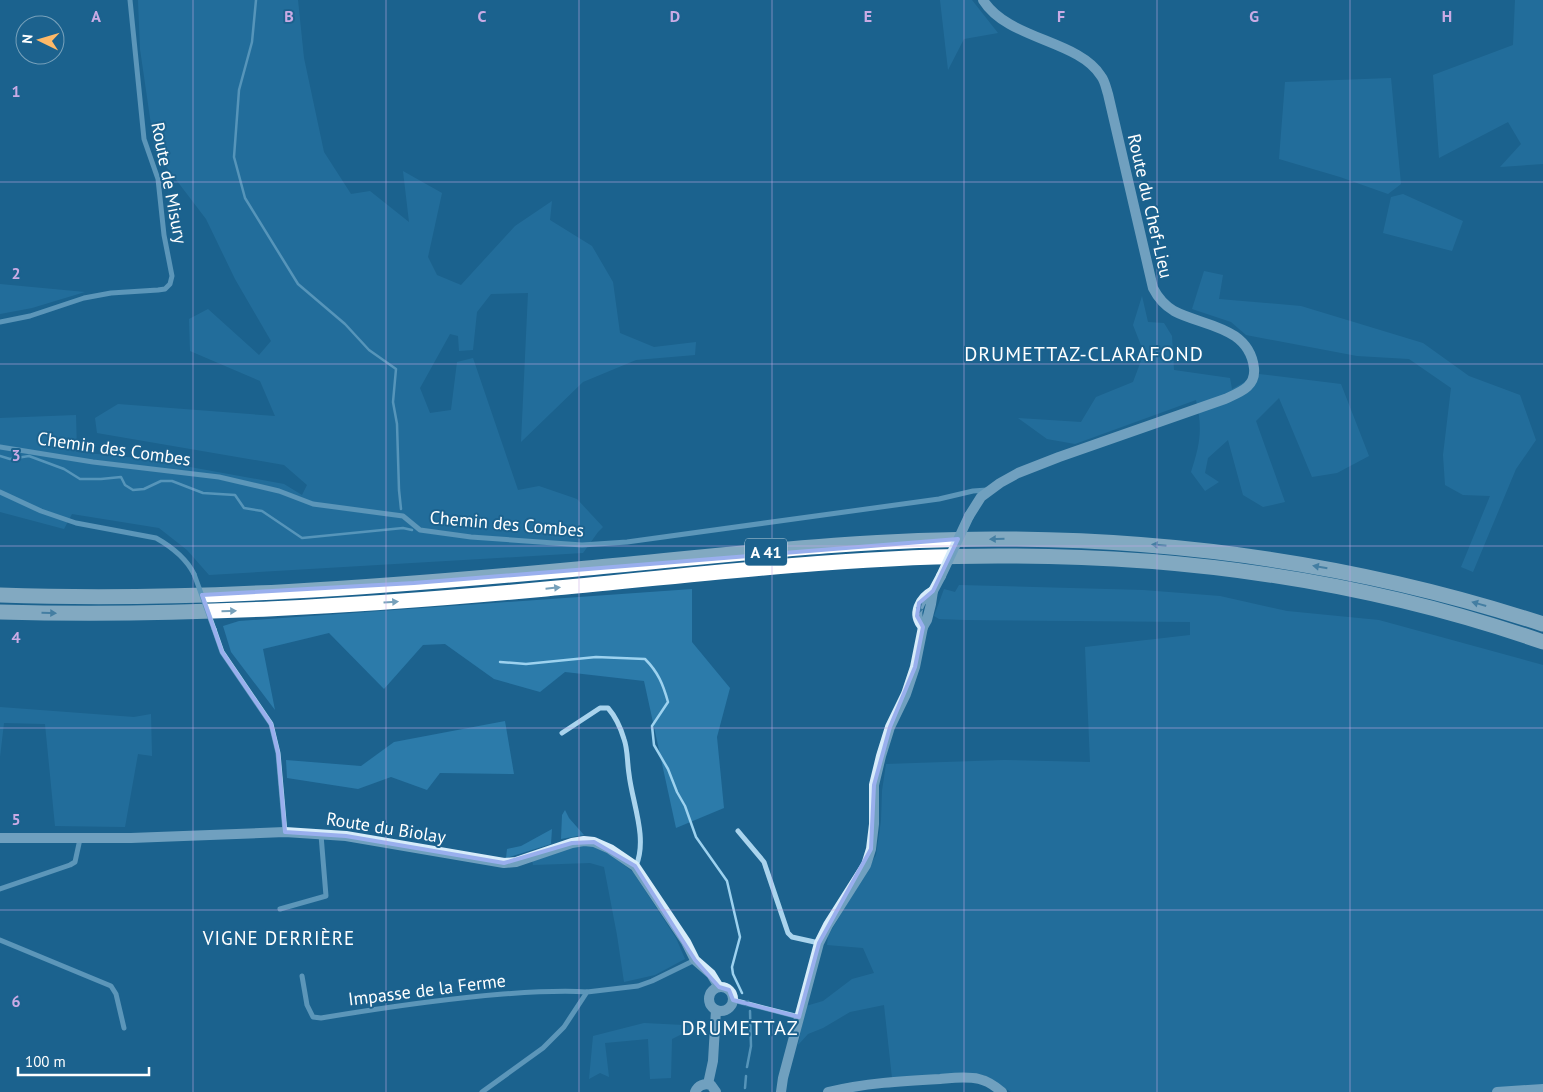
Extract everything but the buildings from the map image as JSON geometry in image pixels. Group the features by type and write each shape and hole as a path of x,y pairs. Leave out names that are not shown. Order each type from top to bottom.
{"highway":[{"name":"A 41","path":"0,595 136,597 299,591 504,576 846,545 941,540 1030,539 1139,544 1266,558 1331,569 1414,587 1479,604 1543,624"},
{"name":"A 41","path":"0,612 78,614 182,613 304,608 546,589 794,565 943,557 1042,556 1171,563 1275,576 1406,602 1483,622 1543,642"}],"main road":[{"name":"Route du Chef-Lieu","path":"819,943 828,925 866,865 871,849 874,824 874,785 890,727 906,694 915,666 923,627 917,616 919,604 924,595 932,591 941,576 969,516 981,497 1002,481 1018,473 1236,394 1250,384 1253,379 1254,371 1249,352 1240,339 1223,329 1172,310 1160,300 1153,288 1108,94 1101,75 1079,56 1003,20 983,0"},
{"name":"Route du Biolay","path":"0,838 132,838 285,832 346,836 504,863 516,862 572,843 594,842 610,849 635,866 686,942 695,960 703,968 716,988"},
{"path":"781,1092 783,1078 819,943"},
{"path":"716,988 729,990 733,1000 728,1009 718,1011 708,1001 710,992 716,988"},
{"path":"693,1091 700,1085 712,1087 718,1011"},
{"path":"828,1092 890,1082 968,1078 986,1081 1002,1092"},
{"path":"1497,1092 1543,1089"}],"street":[{"name":"Route de Misury","path":"0,322 30,316 84,298 112,293 165,289 170,284 172,276 164,235 158,179 144,139 130,0"},
{"name":"Chemin des Combes","path":"0,447 94,462 219,477 279,490 313,504 403,516 420,530 471,537 582,546 627,542 939,499 973,491 990,490"},
{"path":"0,492 41,511 76,523 156,538 183,557 194,574 222,652 270,724 278,753 285,832"},
{"path":"562,733 600,708 608,708 612,712 624,737 627,750 628,774 639,822 639,859 635,866"},
{"path":"738,831 764,862 788,933 792,937 819,943"},
{"path":"280,909 326,896 321,834"},
{"path":"0,889 75,862 80,839"},
{"path":"0,940 111,986 116,994 124,1028"},
{"path":"482,1092 548,1044 564,1027 587,992 638,986 652,982 695,960"},
{"name":"Impasse de la Ferme","path":"302,976 307,1005 313,1017 321,1018 427,1001 474,996 550,990 587,992"},
{"path":"733,1000 799,1016"}],"highlighted area":[{"path":"958,539 933,591 919,603 917,616 923,627 915,667 890,727 874,785 871,849 819,943 799,1017 733,1000 729,990 719,987 695,960 635,866 594,842 572,843 504,863 346,836 285,832 278,753 271,724 222,652 202,595 414,583"}],"shaded area":[{"path":"138,0 298,0 304,58 324,152 351,194 370,191 409,222 403,171 442,193 428,257 437,275 461,285 515,226 552,201 550,220 592,246 613,282 620,333 654,347 696,342 695,355 636,360 583,382 521,442 528,293 491,294 477,312 473,350 459,351 458,336 450,334 420,388 430,413 451,410 457,362 473,358 518,490 539,486 577,499 603,527 583,553 209,575 187,550 159,528 72,514 64,529 0,512 0,418 76,415 77,452 146,459 284,484 302,495 307,485 284,465 97,433 95,418 118,404 275,416 260,381 190,351 189,319 208,309 259,355 271,341 235,279 206,219 155,152 140,49"},
{"path":"940,0 972,0 998,33 964,39 948,70"},
{"path":"1515,0 1543,0 1543,164 1500,167 1521,144 1508,122 1439,158 1433,75 1513,45"},
{"path":"1391,78 1401,184 1388,194 1340,177 1279,159 1285,82"},
{"path":"1403,194 1463,221 1452,251 1383,233 1391,197"},
{"path":"1204,271 1223,275 1219,299 1301,306 1423,343 1469,376 1520,395 1536,440 1516,469 1473,572 1461,567 1490,496 1463,495 1445,485 1443,455 1451,388 1409,359 1357,356 1246,335 1231,322 1192,309"},
{"path":"0,284 85,292 32,308 0,314"},
{"path":"1142,296 1148,322 1164,323 1172,336 1174,370 1230,378 1232,389 1259,374 1341,384 1369,456 1337,473 1312,477 1279,398 1256,421 1285,502 1263,507 1243,495 1228,440 1208,458 1205,473 1219,482 1205,491 1191,472 1200,436 1196,400 1075,444 1047,439 1018,418 1081,422 1096,397 1133,382 1144,353 1133,325"},
{"path":"959,585 1143,590 1220,596 1287,611 1379,620 1543,665 1543,1092 1011,1092 984,1075 892,1078 884,1005 850,1012 823,1028 808,1034 798,1045 806,1006 823,1001 852,979 874,973 863,948 827,945 828,936 876,855 886,764 1004,760 1090,762 1085,647 1190,635 1190,622 965,620 939,619 934,616 944,589 955,592"},
{"path":"692,589 692,642 730,688 717,737 724,808 676,828 644,681 565,672 540,692 494,679 445,644 423,645 384,689 329,633 263,649 275,710 231,652 223,626 239,621"},
{"path":"0,707 134,717 151,714 152,756 138,754 125,827 55,826 45,724 4,723 0,757"},
{"path":"505,721 514,774 440,773 427,790 391,777 358,789 287,778 286,760 361,766 394,742"},
{"path":"565,810 569,818 584,835 561,839 562,815"},
{"path":"552,829 551,844 506,858 507,849 521,846"},
{"path":"578,846 592,846 611,855 633,872 676,938 685,959 655,975 624,982 604,867 590,863 533,865 532,860"},
{"path":"644,1023 703,1026 702,1030 688,1031 672,1039 671,1078 650,1079 648,1039 605,1043 609,1077 600,1073 589,1079 593,1036"}],"waterway":[{"path":"256,0 252,42 239,90 234,157 245,198 298,284 345,324 369,350 396,369 393,402 397,424 401,509"},
{"path":"0,456 10,459 29,456 64,469 80,479 121,477 125,485 133,490 144,489 161,481 172,481 203,493 235,495 244,508 262,511 302,538 403,528 412,530"},
{"path":"500,662 526,664 596,657 645,659 657,674 668,702 652,726 654,745 668,769 685,806 696,837 727,881 740,937 732,967 733,974 742,993"},
{"path":"747,1067 751,1046 750,1011"},
{"path":"745,1088 746,1076"}],"district":[{"name":"DRUMETTAZ-CLARAFOND","path":"1084,354"},
{"name":"VIGNE DERRIÈRE","path":"279,938"},
{"name":"DRUMETTAZ","path":"740,1028"}]}
